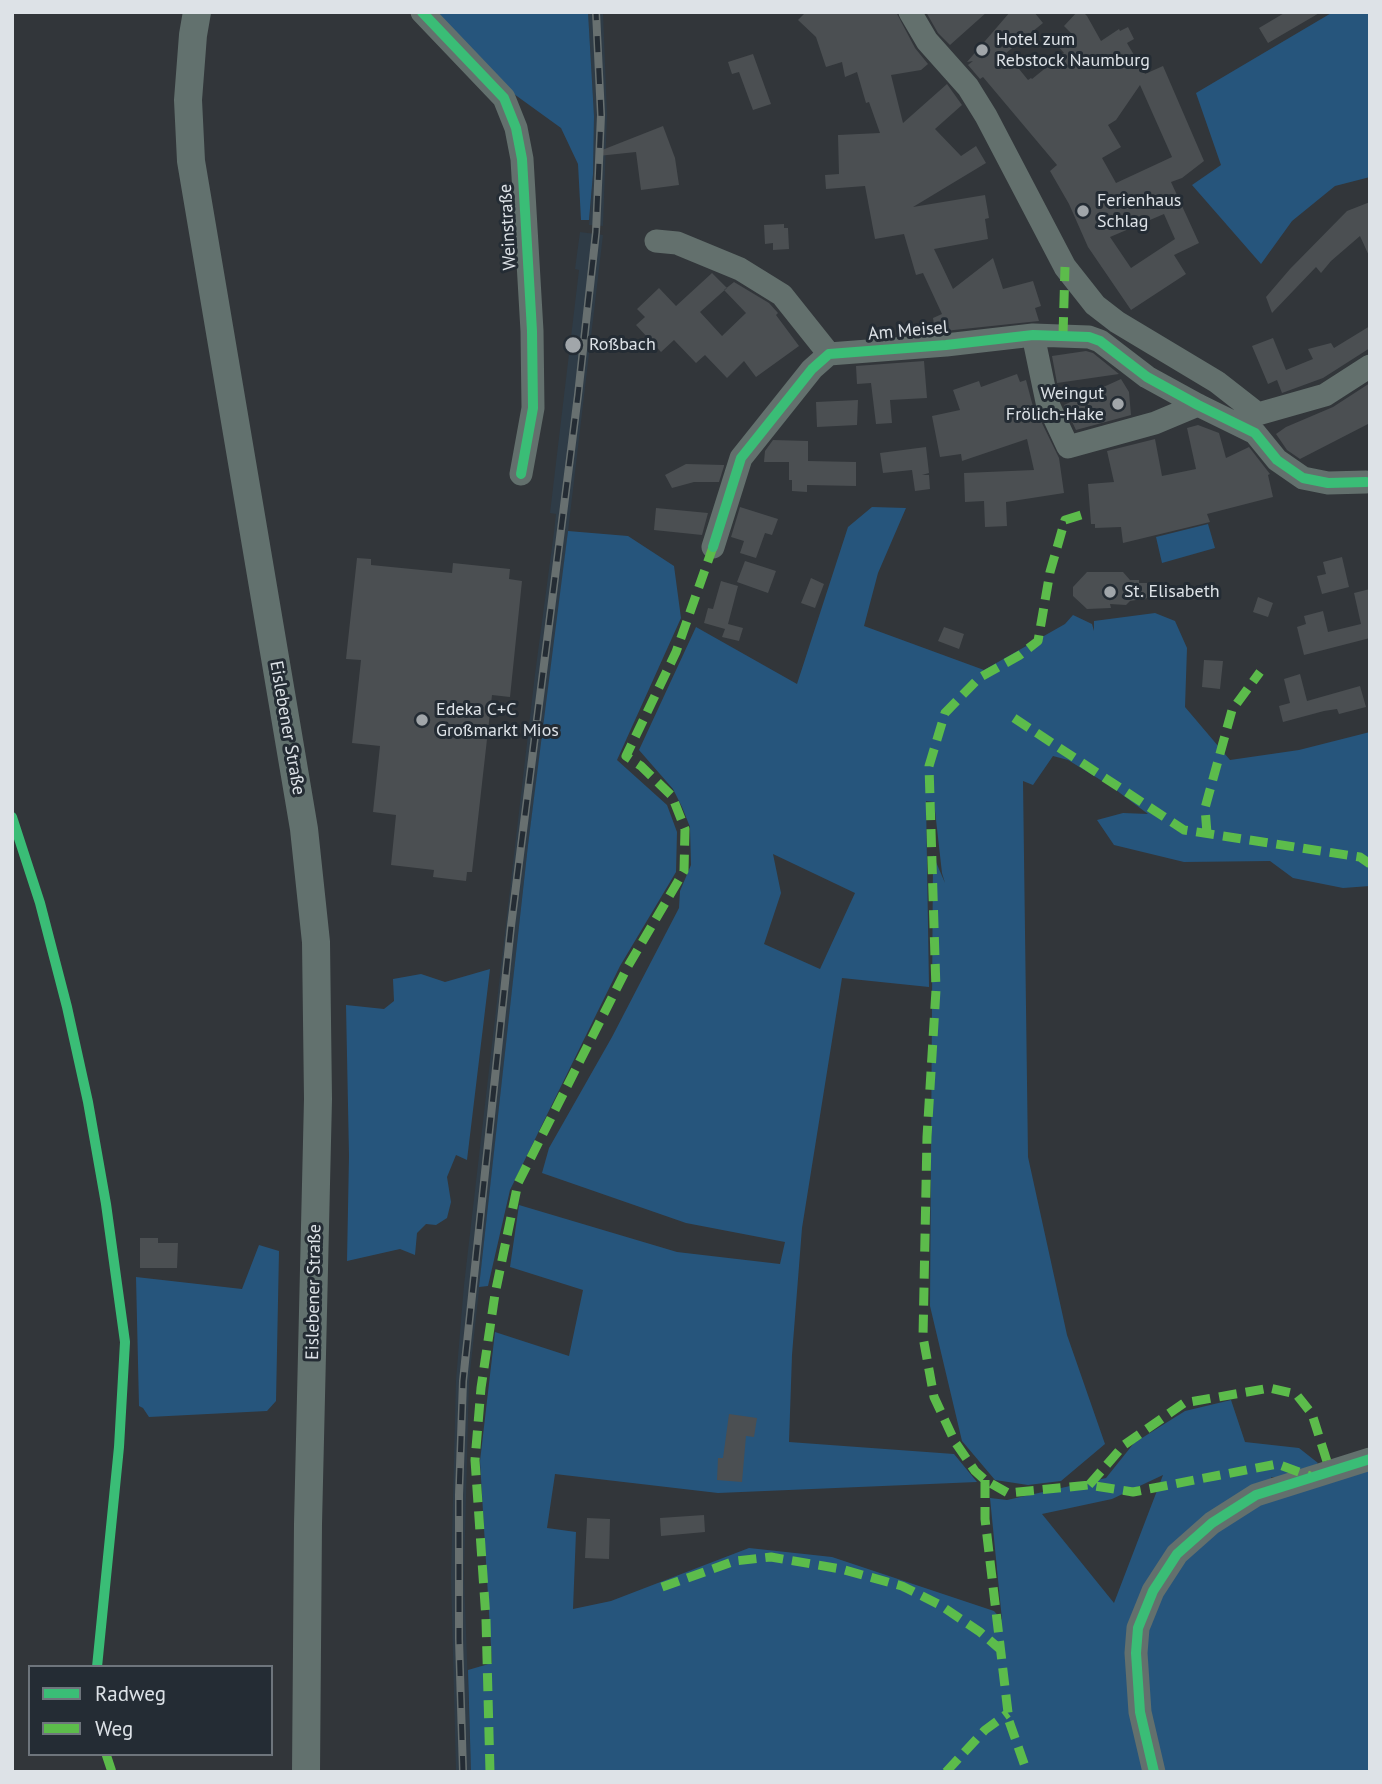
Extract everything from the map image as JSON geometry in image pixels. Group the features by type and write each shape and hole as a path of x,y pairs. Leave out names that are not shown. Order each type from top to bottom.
{"main road":[{"name":"Eislebener Straße","path":"197,12 188,100 191,161 304,829 315,923 318,1099 306,1772"}],"street":[{"name":"Weinstraße","path":"422,12 504,98 516,128 522,159 533,408 521,474"},
{"path":"910,12 927,41 968,87 1065,267 1095,305 1117,322 1217,382 1257,424 1277,460 1303,478 1328,483 1366,482"},
{"path":"656,241 677,243 740,269 782,295 829,354 812,369 741,458 713,547"},
{"path":"1033,335 1046,402 1068,447 1155,423 1198,405"},
{"name":"Am Meisel","path":"829,354 1033,335 1063,335 1100,341 1147,377 1198,405 1257,424"},
{"path":"1257,424 1325,395 1370,366"},
{"path":"1154,1772 1140,1712 1136,1653 1138,1628 1153,1591 1177,1554 1212,1523 1256,1495 1370,1459"}],"shaded area":[{"path":"431,12 588,12 594,116 589,220 581,220 578,164 561,128 514,94"},
{"path":"588,12 603,12 607,115 603,226 589,225 594,116"},
{"path":"1333,12 1370,12 1370,177 1335,186 1292,221 1261,264 1192,185 1221,165 1196,93"},
{"path":"580,232 603,235 551,676 528,845 469,1381 464,1575 471,1772 456,1772 451,1576 456,1380 464,1285 556,514 550,513 579,270 575,269"},
{"path":"872,507 906,508 878,573 864,626 984,670 1065,624 1073,615 1092,624 1094,631 1094,621 1155,613 1175,621 1187,648 1185,707 1230,760 1299,750 1370,732 1370,886 1343,888 1293,878 1270,861 1184,862 1114,845 1097,820 1123,813 1148,814 1112,787 1068,760 1053,756 1033,785 1023,781 1028,1157 1067,1335 1105,1444 1061,1481 1028,1485 995,1480 962,1441 930,1306 933,855 945,883 934,802 926,801 929,987 842,978 802,1228 792,1355 789,1442 954,1454 977,1482 718,1493 555,1474 547,1528 576,1532 573,1609 611,1601 749,1548 832,1557 994,1611 1002,1620 990,1498 1007,1500 1106,1478 1134,1443 1185,1411 1231,1400 1245,1442 1299,1448 1318,1463 1296,1480 1271,1477 1276,1488 1370,1469 1370,1772 471,1772 468,1670 492,1663 480,1461 495,1332 569,1356 583,1290 510,1267 519,1205 677,1252 780,1264 785,1242 686,1223 542,1173 549,1148 612,1037 679,908 680,891 691,865 690,827 673,789 639,750 696,627 797,684 848,527","holes":["773,854 855,893 820,969 764,944 781,893","1163,1475 1114,1603 1042,1514 1112,1499"]},
{"path":"1208,524 1215,548 1162,563 1156,537"},
{"path":"568,531 628,536 674,566 681,618 617,760 667,805 677,832 676,872 620,966 510,1190 488,1286 479,1287 528,845"},
{"path":"490,969 467,1160 456,1155 447,1177 451,1202 447,1218 436,1225 426,1224 417,1233 415,1255 400,1249 347,1261 349,1156 346,1005 384,1009 394,1001 393,979 421,974 445,982"},
{"path":"259,1245 279,1251 276,1401 267,1411 149,1417 139,1406 136,1277 242,1289"}],"building":[{"path":"806,12 896,12 915,48 928,64 921,70 891,75 903,123 947,84 962,105 935,129 961,156 976,146 986,163 913,207 985,195 989,218 985,219 988,239 934,249 953,289 993,258 1003,289 1033,281 1041,306 1035,308 1039,321 935,332 933,318 942,314 923,273 916,275 904,234 875,239 865,186 826,189 825,175 839,174 838,135 880,133 869,102 866,103 857,72 845,77 842,62 826,67 816,37 798,20"},
{"path":"926,12 987,12 950,45 938,33"},
{"path":"1010,12 1034,12 1043,23 1006,53 1028,80 1064,53 1058,46 1072,34 1064,26 1077,12 1083,12 1087,16 1101,41 1119,29 1120,31 1128,27 1134,39 1127,43 1145,74 1163,66 1204,161 1182,178 1171,182 1199,243 1174,255 1186,274 1131,310 1088,247 1069,204 1050,171 1057,165 983,77 980,79 968,65 973,61 967,62","holes":["1140,85 1172,157 1116,183 1102,158 1121,147 1108,125 1116,120","1164,214 1175,239 1131,268 1110,237"]},
{"path":"1286,12 1321,12 1268,43 1259,28"},
{"path":"753,54 771,104 753,110 739,72 732,74 728,62"},
{"path":"663,126 675,158 679,185 641,190 636,152 598,156 597,152"},
{"path":"1370,202 1370,258 1360,236 1321,273 1316,267 1272,313 1266,297 1290,269 1347,211"},
{"path":"784,224 784,228 788,228 789,249 773,250 773,243 765,244 764,225"},
{"path":"712,273 727,288 734,282 769,303 799,346 756,377 744,361 727,378 705,355 696,363 674,340 661,352 636,325 645,317 637,309 659,288 676,306","holes":["724,290 746,313 722,336 700,312"]},
{"path":"1370,326 1370,348 1323,378 1282,393 1277,380 1268,384 1252,346 1273,338 1286,370 1313,359 1308,349 1331,343 1334,348"},
{"path":"1086,351 1093,353 1119,374 1057,383 1052,356"},
{"path":"924,361 927,398 890,400 892,423 876,424 871,383 857,384 856,366"},
{"path":"1017,374 1020,382 1026,380 1036,418 1039,417 1059,458 1064,493 1006,502 1007,526 985,527 984,501 965,502 964,473 1034,470 1027,439 962,461 961,454 940,457 932,416 960,410 953,390 979,381 981,387"},
{"path":"1121,379 1129,392 1131,415 1076,430 1064,405"},
{"path":"1370,383 1370,423 1300,459 1287,450 1276,434 1333,407"},
{"path":"858,400 857,425 817,427 816,402"},
{"path":"1198,425 1219,433 1226,458 1249,447 1270,474 1268,475 1273,497 1207,514 1210,522 1123,543 1121,527 1095,528 1095,524 1091,524 1088,484 1114,482 1107,451 1155,439 1162,476 1196,469 1187,428"},
{"path":"773,440 808,441 808,461 856,462 856,486 807,485 807,492 792,491 789,462 764,462 765,451"},
{"path":"926,447 929,473 922,475 929,475 930,489 915,491 912,470 883,473 880,453"},
{"path":"686,464 724,466 719,482 694,482 672,488 665,475"},
{"path":"740,507 778,519 772,535 765,533 756,558 740,553 744,541 731,537"},
{"path":"656,508 708,513 702,535 654,530"},
{"path":"1342,557 1349,587 1322,594 1317,576 1326,574 1323,562"},
{"name":"Edeka C+C Großmarkt Mios","path":"357,558 371,559 371,565 452,573 453,563 510,569 509,579 522,581 510,697 492,695 472,872 467,872 466,881 433,877 434,870 391,865 396,815 373,812 380,746 352,743 361,660 346,659"},
{"path":"745,561 776,571 768,593 737,582"},
{"name":"St. Elisabeth","path":"1087,572 1123,572 1130,580 1147,583 1148,598 1130,601 1126,605 1110,604 1111,608 1087,609 1073,596 1073,587"},
{"path":"811,578 824,584 815,608 801,603"},
{"path":"721,581 738,586 728,624 743,628 739,641 722,637 725,629 704,623 708,608 713,609"},
{"path":"1370,589 1370,638 1304,655 1297,627 1306,624 1304,616 1323,611 1328,632 1361,624 1354,593"},
{"path":"1258,597 1273,603 1268,617 1253,612"},
{"path":"944,627 964,634 959,649 938,641"},
{"path":"1204,660 1223,661 1220,689 1202,687"},
{"path":"1300,674 1307,701 1360,686 1366,707 1339,714 1337,709 1324,711 1283,722 1279,706 1290,703 1284,679"},
{"path":"140,1238 158,1238 158,1243 178,1243 177,1268 140,1268"},
{"path":"729,1414 757,1418 754,1437 746,1436 742,1482 717,1480 718,1458 723,1458"},
{"path":"704,1515 705,1532 661,1536 660,1518"},
{"path":"587,1518 610,1519 609,1559 585,1558"}],"railway":[{"path":"463,1772 459,1639 459,1495 463,1381 511,926 596,232 601,115 596,12"}],"marked path":[{"path":"1063,335 1065,267"},
{"path":"1081,515 1065,520 1050,572 1038,641 1020,655 979,678 945,713 929,766 936,990 927,1137 923,1337 934,1397 955,1442 975,1471 1008,1493 1089,1485 1133,1492 1277,1464 1310,1476"},
{"path":"490,1772 486,1619 475,1460 481,1388 495,1294 518,1183 628,966 684,871 685,829 672,796 641,766 626,756 676,652 713,547"},
{"path":"1207,833 1205,808 1232,710 1260,672"},
{"path":"1014,718 1184,830 1360,857 1370,864"},
{"path":"1089,1485 1124,1445 1184,1403 1270,1388 1296,1394 1312,1414 1330,1471"},
{"path":"985,1480 985,1519 1009,1721 1027,1772"},
{"path":"662,1587 735,1561 771,1557 841,1569 902,1586 940,1605 1001,1650"},
{"path":"946,1772 985,1730 1008,1713"},
{"path":"107,1756 112,1772"}],"cycle path":[{"path":"422,12 504,98 516,128 522,159 532,331 533,408 521,474"},
{"path":"713,547 741,458 812,369 829,354 1033,335 1089,337 1100,341 1147,377 1255,433 1277,460 1303,478 1328,483 1366,482"},
{"path":"12,817 40,903 88,1102 106,1204 125,1342 119,1447 97,1665"},
{"path":"1154,1772 1140,1712 1136,1653 1138,1628 1153,1591 1177,1554 1212,1523 1256,1495 1370,1459"}],"place":[{"name":"Hotel zum Rebstock Naumburg","path":"982,50"},
{"name":"Ferienhaus Schlag","path":"1083,211"},
{"name":"Roßbach","path":"573,345"},
{"name":"Weingut Frölich-Hake","path":"1118,404"},
{"name":"St. Elisabeth","path":"1110,592"},
{"name":"Edeka C+C Großmarkt Mios","path":"422,720"}]}
